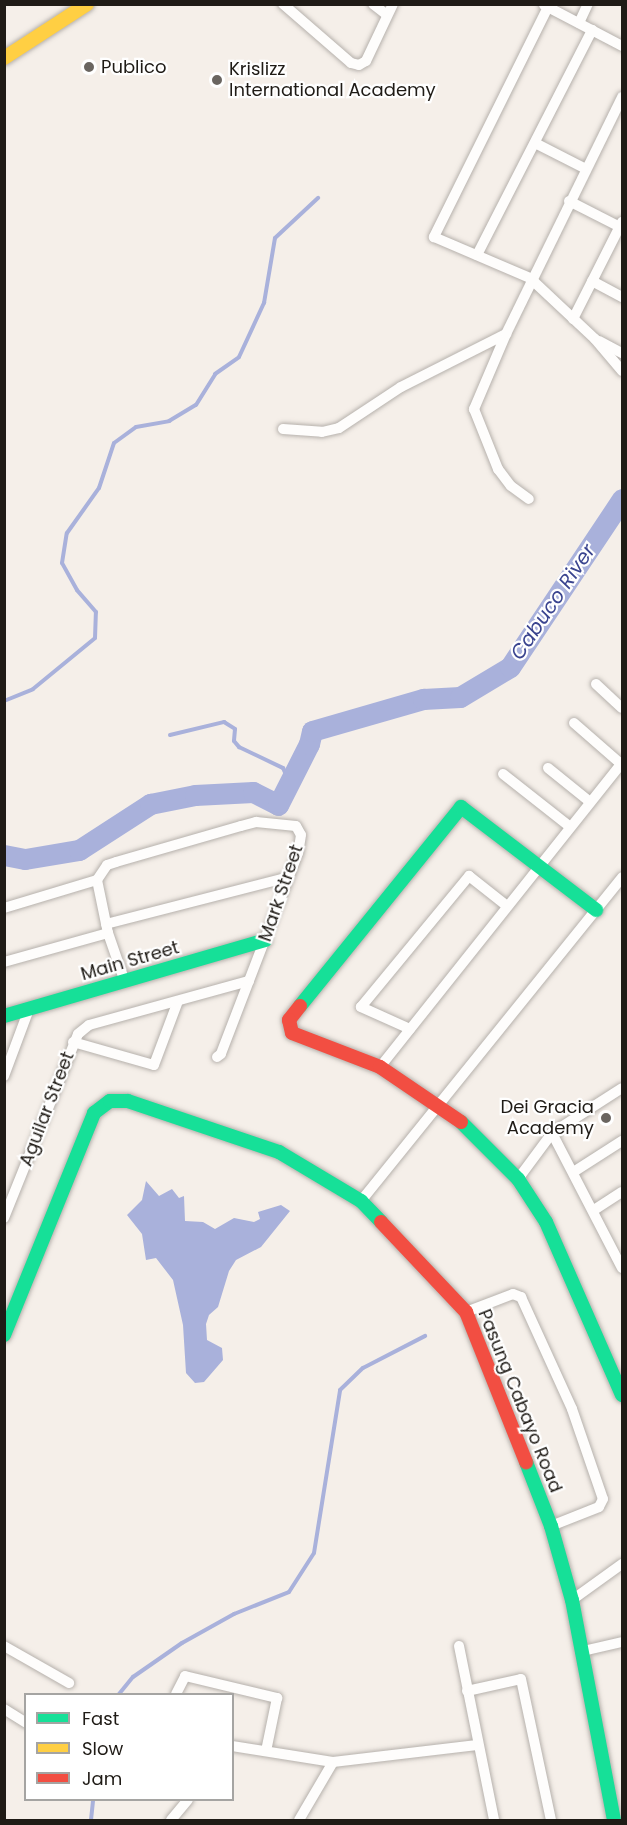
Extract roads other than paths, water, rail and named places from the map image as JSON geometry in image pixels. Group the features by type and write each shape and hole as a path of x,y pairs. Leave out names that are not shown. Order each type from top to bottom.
{"street":[{"path":"4,58 87,4"},
{"path":"283,4 351,63 359,65 366,61 393,4"},
{"path":"373,4 387,15"},
{"path":"579,23 588,4"},
{"path":"622,46 546,6 434,237 530,278 595,339 622,372"},
{"path":"477,255 592,30"},
{"path":"529,499 511,486 498,469 476,423 474,409 530,278 586,169 617,119 622,97"},
{"path":"535,143 586,169"},
{"path":"569,201 620,231 573,319"},
{"path":"592,281 622,297"},
{"path":"283,429 322,432 339,428 401,387 506,334"},
{"path":"595,339 622,353"},
{"path":"596,684 622,708"},
{"path":"380,1067 569,826 622,763 574,723"},
{"path":"548,768 590,802"},
{"path":"503,774 569,826"},
{"path":"596,910 468,810 459,809 289,1020 292,1032 380,1067 461,1122 518,1179 546,1222 622,1395"},
{"name":"Mark Street","path":"97,880 107,865 256,822 296,826 301,835 289,878 221,1054 217,1057"},
{"path":"410,1029 361,1007 469,876 507,906"},
{"path":"361,1201 622,877"},
{"path":"4,962 107,928 289,878"},
{"path":"4,908 97,880 107,928 125,982"},
{"name":"Main Street","path":"4,1016 265,940"},
{"name":"Aguilar Street","path":"4,1218 73,1042 89,1025 249,981"},
{"path":"73,1042 154,1065 178,1001"},
{"path":"4,1076 29,1009"},
{"path":"518,1179 552,1133 622,1088"},
{"name":"Pasung Cabayo Road","path":"4,1335 94,1113 110,1101 128,1101 262,1145 361,1201 466,1312 551,1526 572,1600 583,1651 614,1821"},
{"path":"552,1133 594,1210 618,1247 622,1268"},
{"path":"574,1171 622,1141"},
{"path":"594,1210 622,1192"},
{"path":"466,1312 513,1294 521,1297 572,1408 603,1499 599,1507 551,1526"},
{"path":"572,1600 622,1564"},
{"path":"583,1651 622,1642"},
{"path":"4,1646 69,1683"},
{"path":"459,1646 494,1821"},
{"path":"177,1693 185,1676 277,1698 266,1751"},
{"path":"467,1691 521,1679 550,1821"},
{"path":"4,1709 24,1722"},
{"path":"234,1746 333,1762 477,1745"},
{"path":"299,1821 333,1762"},
{"path":"171,1821 187,1801"}],"water":[{"path":"146,1181 159,1196 172,1189 179,1198 184,1196 185,1221 203,1222 215,1229 234,1218 254,1222 260,1219 258,1212 281,1205 290,1211 261,1247 236,1260 229,1271 218,1307 209,1315 206,1324 207,1340 222,1348 223,1360 204,1382 195,1383 186,1373 183,1325 173,1280 156,1258 146,1260 142,1234 127,1215 142,1200"}],"waterway":[{"path":"4,701 33,689 95,638 96,612 77,590 62,563 67,533 99,488 114,443 136,427 169,421 196,405 215,374 239,357 264,303 275,238 318,198"},
{"name":"Cabuco River","path":"4,855 25,859 79,850 150,804 195,795 253,792 278,805 309,744 312,731 423,699 460,697 510,667 622,499"},
{"path":"170,735 224,722 235,729 234,741 239,747 283,768 287,777 283,795"},
{"path":"120,1693 133,1677 182,1643 234,1614 289,1592 314,1553 340,1390 363,1368 425,1336"},
{"path":"91,1820 93,1801"}],"place":[{"name":"Publico","path":"89,67"},
{"name":"Krislizz International Academy","path":"217,80"},
{"name":"Dei Gracia Academy","path":"606,1118"}]}
